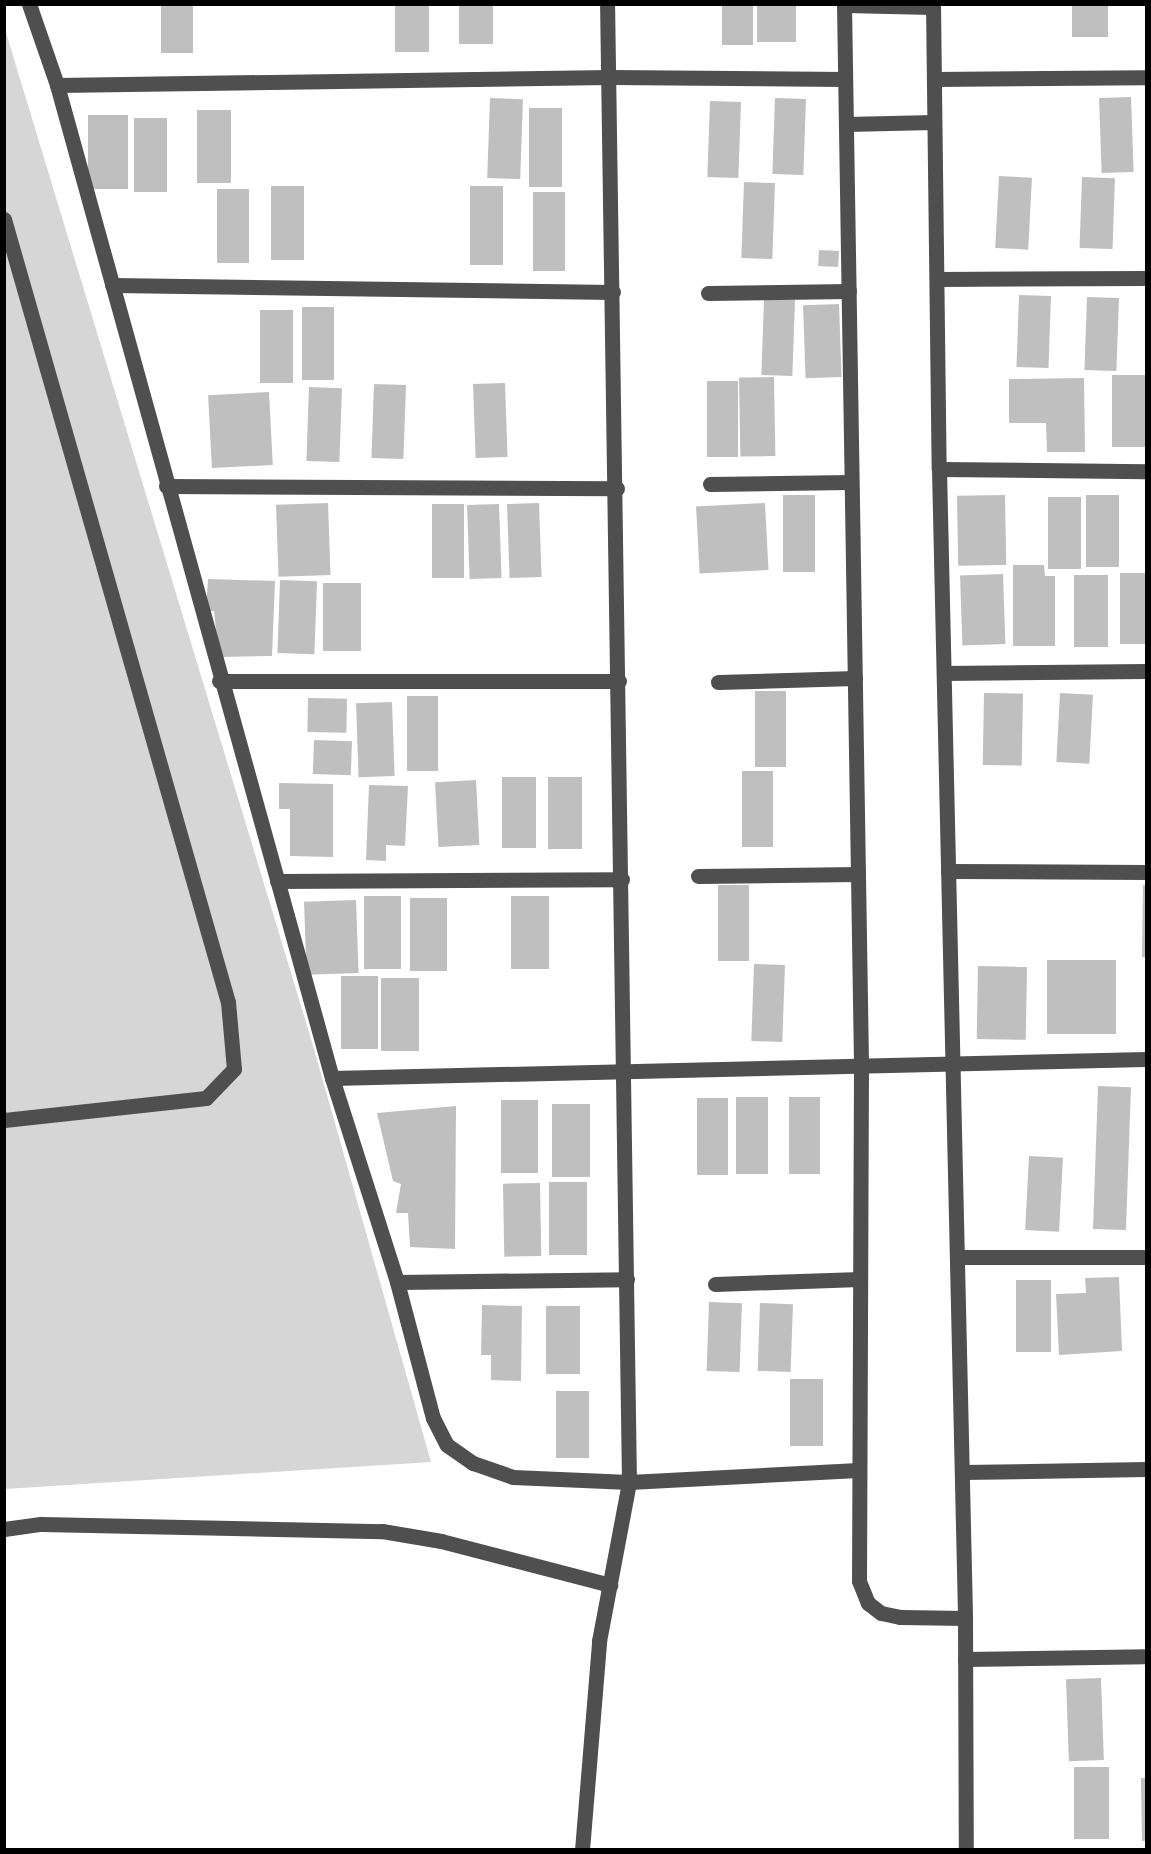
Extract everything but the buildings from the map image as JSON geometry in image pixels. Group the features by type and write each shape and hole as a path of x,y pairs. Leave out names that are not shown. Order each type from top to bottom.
{"street":[{"path":"29,4 57,85 219,681 332,1078 397,1282 433,1418 447,1445 473,1464 513,1477 629,1482 858,1470"},
{"path":"582,1850 599,1641 629,1482 617,488 607,4"},
{"path":"965,1618 900,1617 881,1613 868,1603 859,1581 861,1067 844,5 933,6 939,469 965,1618 966,1850"},
{"path":"57,85 609,77 845,79"},
{"path":"934,79 1146,77"},
{"path":"846,124 934,122"},
{"path":"4,219 228,1002 234,1069 206,1098 4,1120"},
{"path":"937,279 1146,278"},
{"path":"112,285 613,292"},
{"path":"708,293 849,291"},
{"path":"939,469 1146,471"},
{"path":"710,484 851,482"},
{"path":"166,486 617,488"},
{"path":"944,673 1146,671"},
{"path":"718,682 855,678"},
{"path":"219,681 619,681"},
{"path":"948,872 1146,872"},
{"path":"698,876 858,874"},
{"path":"277,881 622,879"},
{"path":"332,1078 1146,1059"},
{"path":"957,1257 1146,1257"},
{"path":"397,1282 627,1279"},
{"path":"715,1284 860,1279"},
{"path":"962,1472 1146,1469"},
{"path":"4,1529 41,1524 382,1532 441,1541 610,1585"},
{"path":"965,1659 1146,1656"}],"shaded area":[{"path":"4,26 312,1042 431,1462 5,1489"}]}
